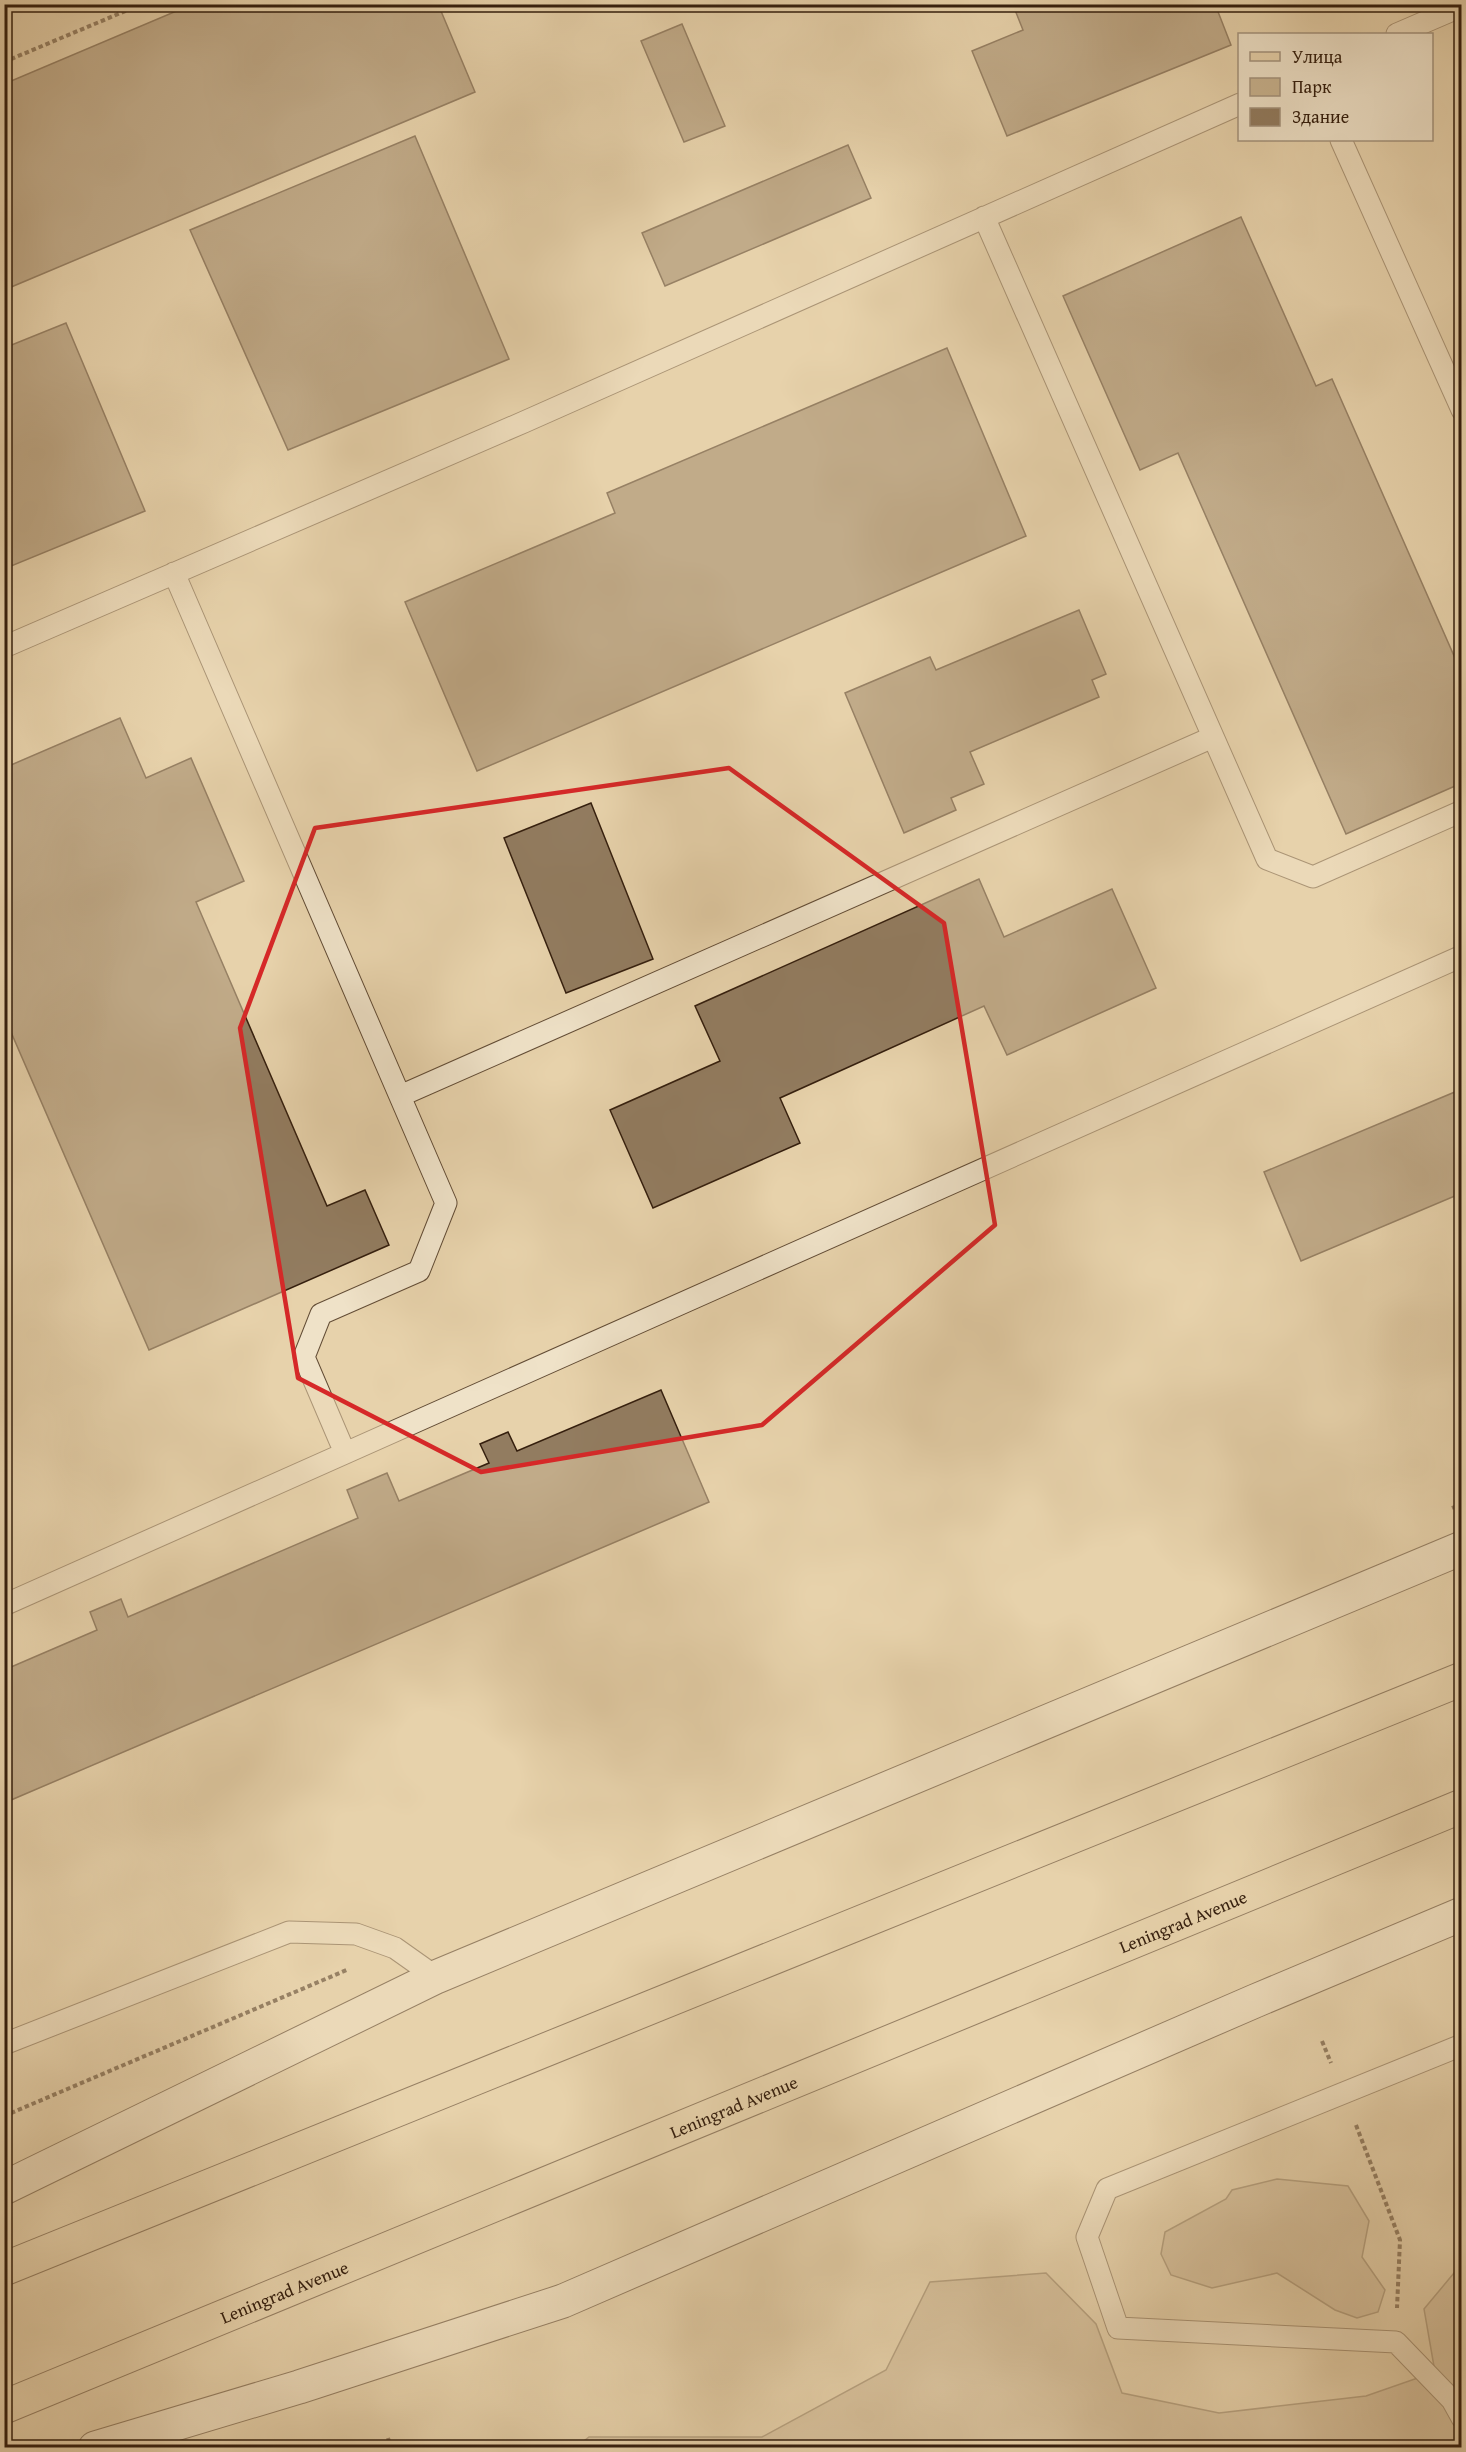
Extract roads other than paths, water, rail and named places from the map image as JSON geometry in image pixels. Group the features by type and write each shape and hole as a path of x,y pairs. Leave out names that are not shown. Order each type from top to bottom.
{"main road":[{"path":"4,2188 436,1977 1461,1548"},
{"path":"4,2269 1461,1679"},
{"name":"Leningrad Avenue","path":"4,2407 1461,1806"},
{"path":"95,2448 299,2387 563,2301 1461,1914"}],"lane":[{"path":"1399,33 1461,6"},
{"path":"4,647 1238,104"},
{"path":"1341,141 1461,410"},
{"path":"984,218 1267,859 1313,877 1461,811"},
{"path":"174,573 446,1203 419,1271 321,1314 304,1357 345,1453"},
{"path":"399,1096 1213,737"},
{"path":"4,1605 1461,956"},
{"path":"4,2044 289,1932 356,1934 395,1948 436,1977"},
{"path":"1461,2045 1107,2189 1088,2237 1118,2328 1396,2342 1452,2400 1461,2418"}]}
